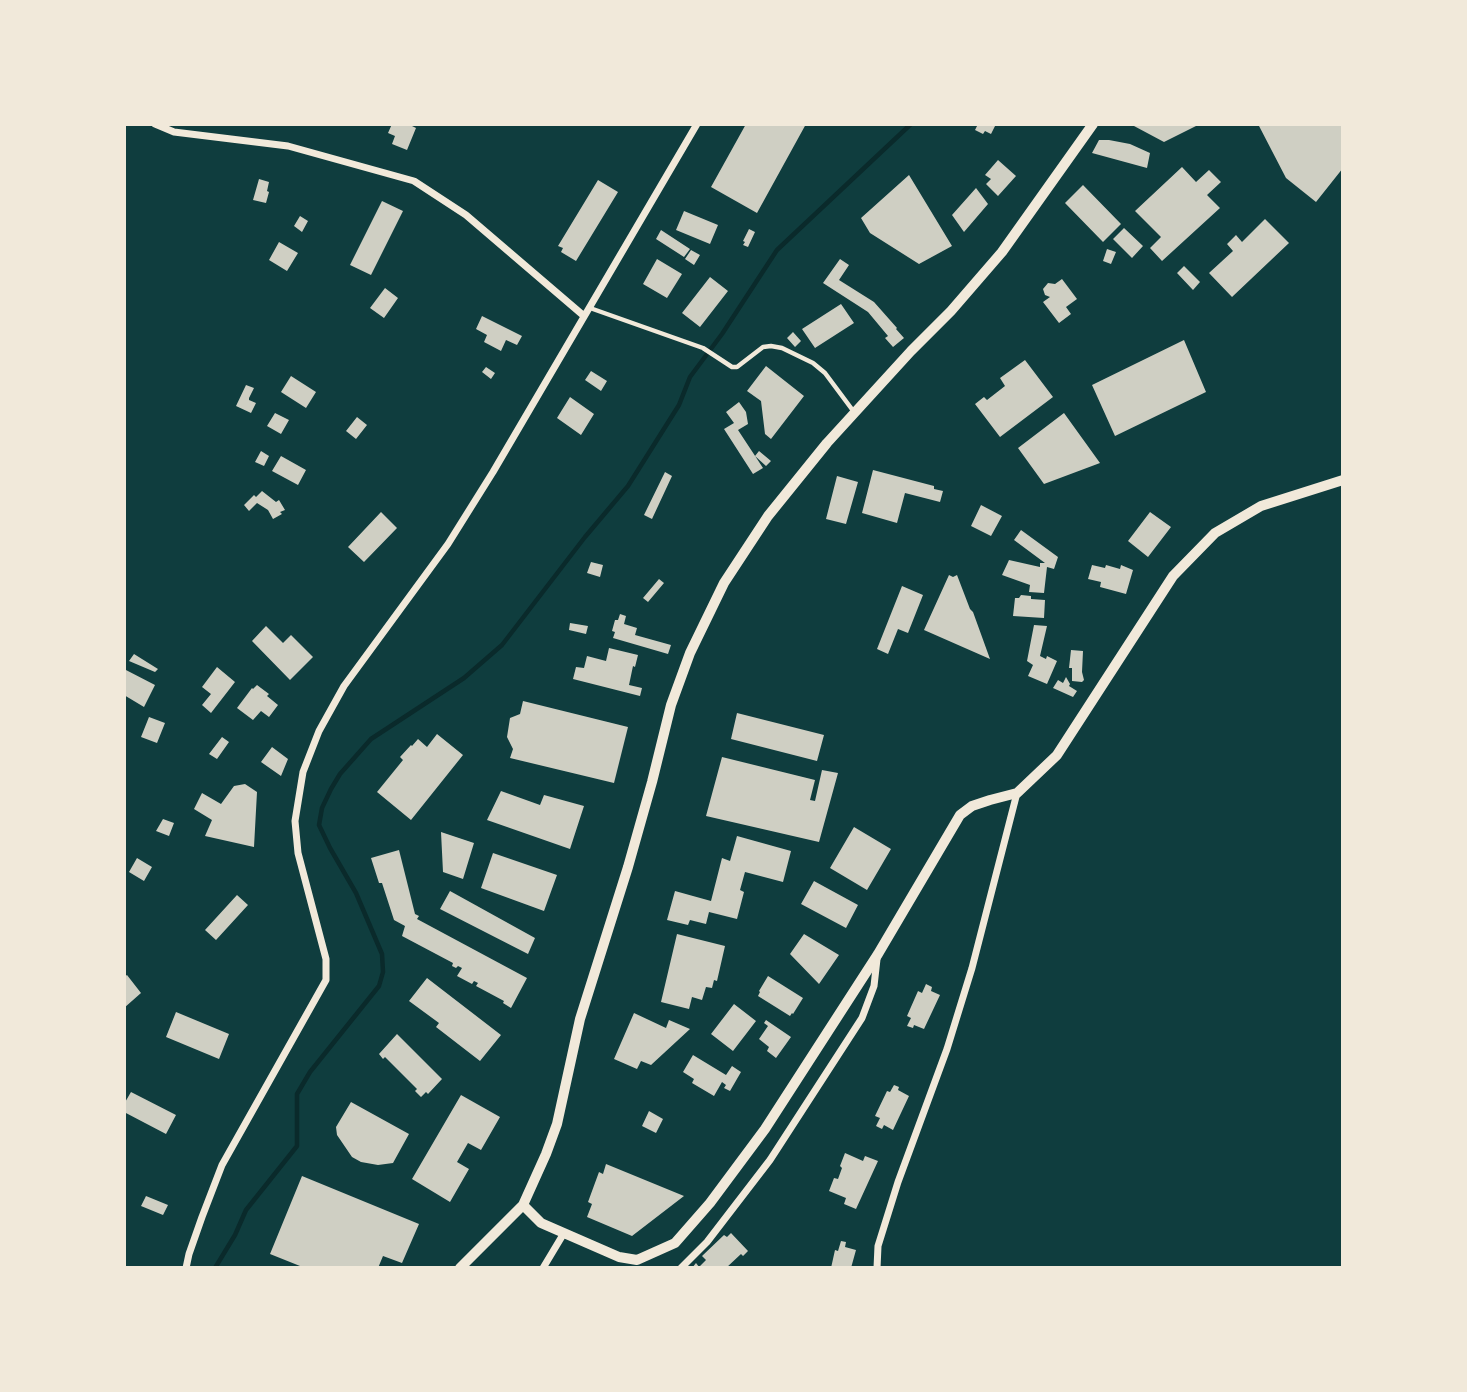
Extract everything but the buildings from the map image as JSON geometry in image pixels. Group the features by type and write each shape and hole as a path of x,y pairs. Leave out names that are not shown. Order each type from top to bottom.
{"street":[{"path":"155,124 174,132 288,146 414,181 466,215 584,316"},
{"path":"186,1268 222,1165 326,980 326,959 298,853 295,821 303,772 319,731 344,686 454,534 697,124"},
{"path":"460,1268 523,1205 546,1154 556,1124 580,1019 628,867 671,705 690,653 724,583 768,516 827,443 951,311 1002,252 1093,124"},
{"path":"523,1205 541,1223 619,1257 637,1260 675,1243 710,1203 765,1129 878,954 960,815 972,806 1017,793 1057,755 1173,576 1215,533 1261,506 1343,480"},
{"path":"877,1268 878,1246 898,1182 947,1049 972,968 1017,793"},
{"path":"681,1268 707,1242 770,1160 862,1017 874,986 878,954"},
{"path":"542,1268 564,1233"}],"lane":[{"path":"589,307 703,348 732,368 763,347 782,348 813,363 825,373 854,413"}],"waterway":[{"path":"215,1268 246,1210 297,1146 297,1094 310,1072 379,986 383,972 382,954 356,893 319,825 322,808 340,774 371,739 464,678 502,645 628,486 679,405 690,377 777,250 911,124"}]}
